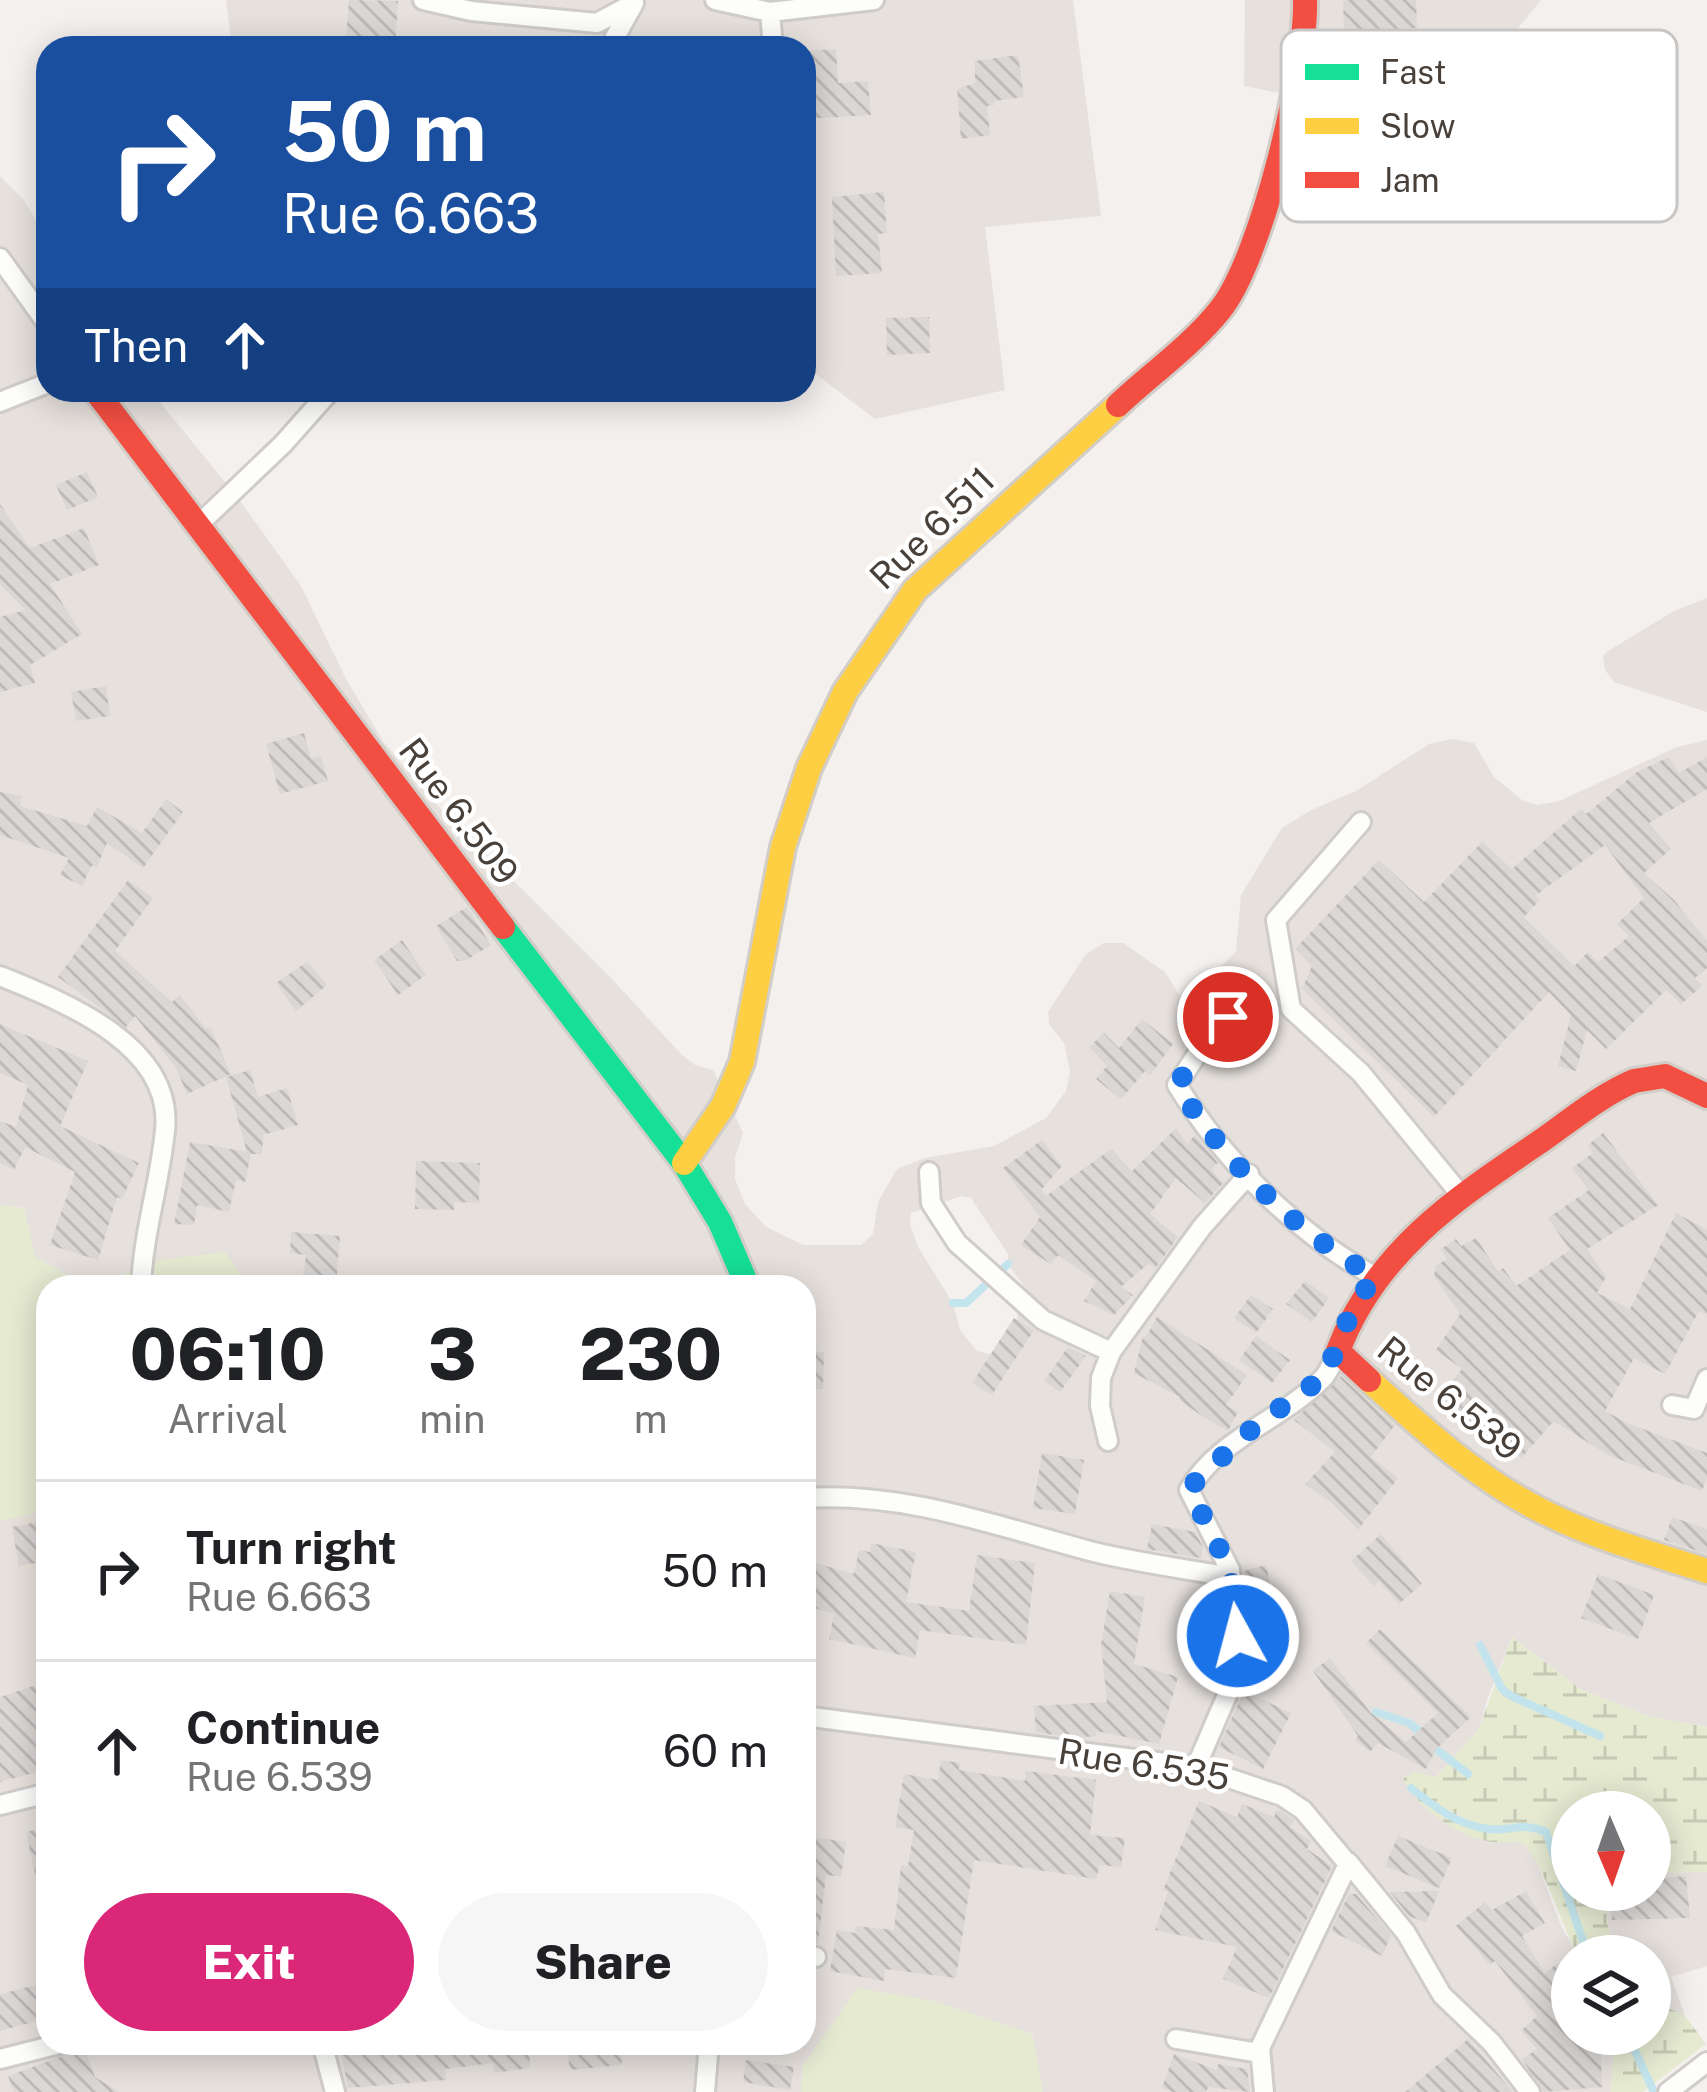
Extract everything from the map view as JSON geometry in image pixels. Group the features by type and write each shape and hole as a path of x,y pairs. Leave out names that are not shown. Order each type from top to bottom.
{"street":[{"path":"423,0 471,11 597,23 636,1"},
{"path":"715,0 770,12 874,0"},
{"name":"Rue 6.511","path":"1305,0 1306,30"},
{"path":"616,36 636,1"},
{"path":"770,12 772,36"},
{"name":"Rue 6.511","path":"684,1163 714,1121 745,1052 773,884 797,801 851,681 883,628 915,590 1220,311 1252,249 1281,143"},
{"path":"0,258 36,308"},
{"path":"0,402 36,388"},
{"name":"Rue 6.509","path":"104,402 684,1163 720,1222 743,1275"},
{"path":"196,527 320,402"},
{"path":"1361,822 1276,920 1291,1009 1360,1073 1461,1196"},
{"path":"0,976 74,1006 152,1070 164,1095 165,1129 142,1275"},
{"path":"1228,1017 1177,1085 1192,1110 1249,1174 1330,1251 1374,1276"},
{"name":"Rue 6.539","path":"1707,1096 1658,1072 1642,1076 1438,1211 1374,1276 1351,1312 1338,1351 1474,1469 1527,1504 1589,1531 1707,1571"},
{"path":"929,1172 931,1203 957,1243 1042,1320 1112,1352"},
{"path":"1108,1441 1100,1392 1112,1352 1202,1227 1249,1174"},
{"path":"1196,1767 1237,1672 1238,1636 1231,1577 1189,1488 1255,1426 1325,1376 1338,1351"},
{"path":"1672,1405 1694,1409 1707,1379"},
{"path":"816,1497 903,1503 1100,1553 1231,1577"},
{"name":"Rue 6.535","path":"816,1719 1196,1767 1282,1796 1303,1810 1348,1862 1406,1933 1442,1995 1492,2043 1530,2092"},
{"path":"0,1805 36,1795"},
{"path":"1264,2092 1259,2053 1348,1862"},
{"path":"1176,2039 1259,2053"},
{"path":"0,2059 36,2050"},
{"path":"325,2055 335,2092"},
{"path":"704,2092 709,2055"},
{"path":"1672,2090 1707,2062"}],"shaded area":[{"path":"226,0 1073,0 1101,216 985,227 1005,390 875,419 816,374 816,36 230,36"},
{"path":"1245,0 1541,0 1517,30 1281,30 1281,93 1244,86"},
{"path":"0,176 36,220 36,402 160,402 238,498 301,586 346,679 383,741 428,796 681,1054 713,1070 743,1133 735,1179 745,1204 766,1227 803,1245 861,1245 873,1234 878,1202 897,1169 925,1158 994,1146 1046,1118 1066,1091 1070,1071 1064,1043 1049,1024 1048,1012 1086,954 1104,943 1123,943 1165,972 1180,996 1193,997 1236,951 1241,895 1282,828 1356,791 1429,744 1453,739 1474,743 1494,777 1522,800 1537,805 1559,801 1677,747 1707,740 1707,1727 1651,1717 1580,1689 1512,1637 1479,1729 1436,1777 1483,1841 1522,1842 1534,1854 1551,1911 1555,1911 1566,1935 1551,1935 1551,2055 1614,2055 1611,2092 1043,2092 1032,2034 803,2065 801,2092 0,2092 0,1521 36,1513 36,2055 816,2055 816,1275 241,1275 225,1252 136,1275 68,1275 35,1257 24,1208 0,1205","holes":["962,1196 971,1198 1008,1254 1008,1264 1023,1285 1010,1359 977,1351 960,1330 953,1303 918,1247 911,1213"]},
{"path":"1707,598 1707,712 1614,682 1605,670 1603,656 1608,651 1674,611"},
{"path":"36,1513 36,1790 0,1801 0,1521"},
{"path":"1707,1872 1707,1966 1671,1977 1671,1935 1611,1935 1607,1911 1671,1911 1671,1873"},
{"path":"1671,1977 1685,2016 1671,2009"}],"green space":[{"path":"0,1205 24,1208 35,1257 68,1275 36,1275 36,1513 0,1521"},
{"path":"225,1252 241,1275 121,1275 159,1260"},
{"path":"1512,1637 1580,1689 1651,1717 1707,1727 1707,1872 1671,1873 1671,1791 1551,1791 1551,1896 1522,1842 1486,1841 1459,1831 1426,1808 1403,1779 1415,1772 1436,1777 1479,1729"},
{"path":"1558,1911 1607,1911 1611,1935 1568,1935"},
{"path":"857,1988 934,2001 1032,2034 1043,2092 801,2092 803,2066 816,2055 816,2047"},
{"path":"1671,2009 1685,2016 1706,2044 1643,2092 1611,2092 1614,2055 1671,2055"}],"building":[{"path":"349,0 398,1 396,36 346,36"},
{"path":"1343,0 1416,0 1417,28 1344,30"},
{"path":"836,49 838,83 868,81 871,115 816,118 816,50"},
{"path":"1018,55 1024,97 994,101 987,106 990,135 961,139 957,89 975,83 975,61"},
{"path":"884,192 887,233 878,234 882,273 836,276 832,197"},
{"path":"929,317 930,353 887,355 886,318"},
{"path":"87,472 98,497 67,510 56,485"},
{"path":"0,504 30,548 84,528 99,565 50,584 82,634 30,665 35,683 0,692 0,617 26,610 0,585"},
{"path":"106,686 110,716 76,721 71,692"},
{"path":"304,733 311,758 321,756 328,781 280,794 266,744"},
{"path":"1669,757 1679,773 1707,757 1707,789 1649,823 1671,849 1644,873 1674,900 1707,941 1707,968 1695,978 1702,986 1681,1004 1666,990 1606,1049 1587,1030 1576,1071 1558,1066 1571,1015 1549,992 1434,1117 1302,989 1312,966 1295,949 1379,860 1424,902 1482,842 1512,869 1581,809 1586,814 1637,772","holes":["1605,845 1644,898 1617,924 1629,936 1598,962 1588,952 1574,966 1524,917 1540,900 1535,896"]},
{"path":"0,792 21,796 20,806 87,826 97,807 142,833 166,799 183,812 143,868 107,843 82,886 60,875 69,858 0,835"},
{"path":"128,880 153,898 115,951 172,1002 180,995 206,1029 210,1026 231,1074 187,1094 176,1068 135,1016 126,1027 58,977"},
{"path":"467,907 491,945 457,961 436,926"},
{"path":"402,940 426,975 398,995 374,960"},
{"path":"307,962 327,985 296,1011 276,983"},
{"path":"1214,975 1241,998 1212,1014 1194,998"},
{"path":"1142,1019 1173,1044 1150,1075 1145,1071 1121,1099 1096,1079 1107,1066 1089,1047 1104,1033 1119,1048"},
{"path":"0,1024 88,1061 60,1126 139,1163 122,1199 117,1197 98,1260 50,1245 75,1172 25,1147 14,1170 0,1163 0,1121 16,1127 28,1085 0,1073"},
{"path":"250,1070 258,1097 287,1088 298,1125 263,1135 262,1154 251,1154 245,1182 236,1180 229,1212 197,1205 194,1225 174,1224 190,1142 247,1152 226,1077"},
{"path":"1176,1128 1187,1144 1195,1135 1218,1163 1211,1169 1223,1183 1205,1203 1176,1178 1150,1214 1178,1237 1156,1267 1148,1264 1121,1287 1133,1295 1114,1315 1084,1301 1096,1281 1058,1255 1051,1264 1021,1245 1040,1217 1003,1168 1042,1140 1062,1166 1041,1190 1046,1196 1111,1149 1132,1171"},
{"path":"1603,1133 1658,1205 1587,1249 1606,1277 1597,1293 1630,1309 1676,1213 1707,1230 1707,1315 1699,1311 1665,1374 1634,1358 1605,1411 1707,1453 1702,1491 1608,1455 1553,1422 1521,1458 1514,1451 1506,1458 1438,1399 1462,1369 1436,1350 1460,1314 1434,1276 1436,1266 1447,1259 1441,1249 1456,1239 1461,1246 1476,1238 1498,1271 1503,1268 1516,1286 1570,1250 1548,1218 1589,1190 1572,1168 1593,1153 1588,1145"},
{"path":"416,1161 480,1163 479,1203 454,1202 454,1210 415,1209"},
{"path":"291,1232 340,1236 337,1275 304,1275 306,1255 290,1253"},
{"path":"1305,1281 1329,1298 1312,1322 1286,1304"},
{"path":"1251,1295 1273,1309 1256,1333 1234,1318"},
{"path":"1157,1317 1247,1375 1226,1405 1238,1412 1228,1431 1180,1397 1134,1373 1143,1336"},
{"path":"1014,1318 1034,1330 992,1395 972,1383"},
{"path":"1256,1336 1290,1360 1272,1383 1239,1360"},
{"path":"1068,1347 1086,1356 1060,1392 1044,1381"},
{"path":"816,1352 824,1352 823,1389 816,1389"},
{"path":"1341,1376 1395,1425 1371,1457 1398,1478 1358,1530 1305,1484 1335,1452 1294,1420"},
{"path":"1042,1453 1084,1460 1075,1514 1033,1508"},
{"path":"1672,1517 1707,1529 1707,1554 1664,1540"},
{"path":"36,1522 36,1563 19,1566 12,1527"},
{"path":"1152,1524 1195,1532 1203,1547 1201,1558 1147,1549"},
{"path":"1381,1534 1422,1584 1399,1604 1379,1581 1374,1586 1351,1561"},
{"path":"871,1543 916,1552 906,1602 969,1611 977,1555 1035,1563 1026,1645 920,1630 915,1658 829,1639 834,1614 816,1609 816,1563 854,1574 859,1550 870,1552"},
{"path":"1266,1565 1286,1660 1253,1666 1244,1571"},
{"path":"1598,1574 1654,1595 1638,1639 1581,1618"},
{"path":"1110,1591 1145,1597 1134,1664 1178,1677 1159,1744 1096,1731 1096,1736 1074,1738 1036,1732 1034,1706 1107,1702 1101,1645"},
{"path":"1380,1629 1471,1717 1436,1749 1426,1769 1378,1743 1370,1752 1355,1740 1358,1736 1313,1671 1330,1658 1370,1712 1406,1742 1438,1713 1366,1643"},
{"path":"36,1685 36,1772 0,1782 0,1697"},
{"path":"1244,1691 1291,1713 1263,1769 1219,1747"},
{"path":"941,1760 960,1763 959,1770 1025,1781 1026,1771 1096,1780 1090,1835 1125,1838 1121,1867 1100,1865 1096,1879 974,1860 956,1978 885,1969 884,1981 830,1971 837,1930 855,1933 856,1926 894,1930 901,1865 908,1866 914,1830 895,1827 904,1774 938,1780"},
{"path":"1199,1801 1237,1817 1242,1804 1274,1817 1281,1811 1294,1820 1290,1827 1311,1841 1307,1849 1332,1866 1269,1998 1223,1979 1237,1947 1155,1930 1168,1892 1163,1890"},
{"path":"36,1830 36,1878 26,1832"},
{"path":"1398,1836 1452,1858 1439,1888 1385,1866"},
{"path":"816,1837 846,1842 841,1877 826,1875 818,1944"},
{"path":"1686,1876 1690,1918 1612,1920 1611,1911 1671,1911 1671,1877"},
{"path":"1439,1891 1426,1923 1409,1916 1390,1892"},
{"path":"1526,1891 1545,1923 1522,1936 1545,1973 1551,1968 1551,2055 1601,2055 1602,2087 1543,2092 1522,2059 1537,2049 1521,2031 1537,2016 1495,1961 1490,1965 1456,1926 1485,1902 1492,1910"},
{"path":"1349,1894 1356,1894 1391,1935 1382,1956 1331,1931"},
{"path":"36,1985 36,2021 0,2031 0,1994"},
{"path":"1468,2039 1513,2092 1405,2092"},
{"path":"1174,2054 1217,2070 1218,2064 1247,2069 1250,2092 1162,2088"},
{"path":"65,2055 87,2055 95,2077 119,2092 14,2092 8,2076"},
{"path":"342,2055 529,2055 530,2068 494,2073 493,2063 445,2069 446,2080 348,2088"},
{"path":"568,2055 621,2055 622,2065 570,2070"},
{"path":"746,2060 794,2067 790,2090 743,2082"}],"waterway":[{"path":"953,1303 966,1303 1008,1264"},
{"path":"1480,1645 1502,1689 1511,1696 1600,1736"},
{"path":"1376,1712 1409,1723 1423,1734"},
{"path":"1432,1746 1468,1774"},
{"path":"1411,1788 1466,1823 1546,1832 1581,1935"},
{"path":"1637,2055 1654,2092"}],"traffic: fast":[{"path":"503,927 684,1163 720,1222 743,1275"}],"traffic: slow":[{"path":"684,1163 723,1106 742,1062 783,847 809,768 845,692 915,590 1118,405"},
{"path":"1369,1380 1454,1454 1523,1501 1587,1531 1707,1571"}],"traffic: jam":[{"path":"1304,30 1305,0"},
{"path":"1118,405 1220,310 1251,249 1281,152"},
{"path":"104,402 503,927"},
{"path":"1369,1380 1338,1351 1354,1316 1396,1256 1449,1207 1586,1108 1634,1081 1665,1076 1707,1096"}],"route":[{"path":"1228,1017 1177,1085 1192,1110 1297,1222 1330,1251 1374,1276 1351,1312 1325,1376 1255,1426 1189,1488 1230,1570 1238,1636"}]}
